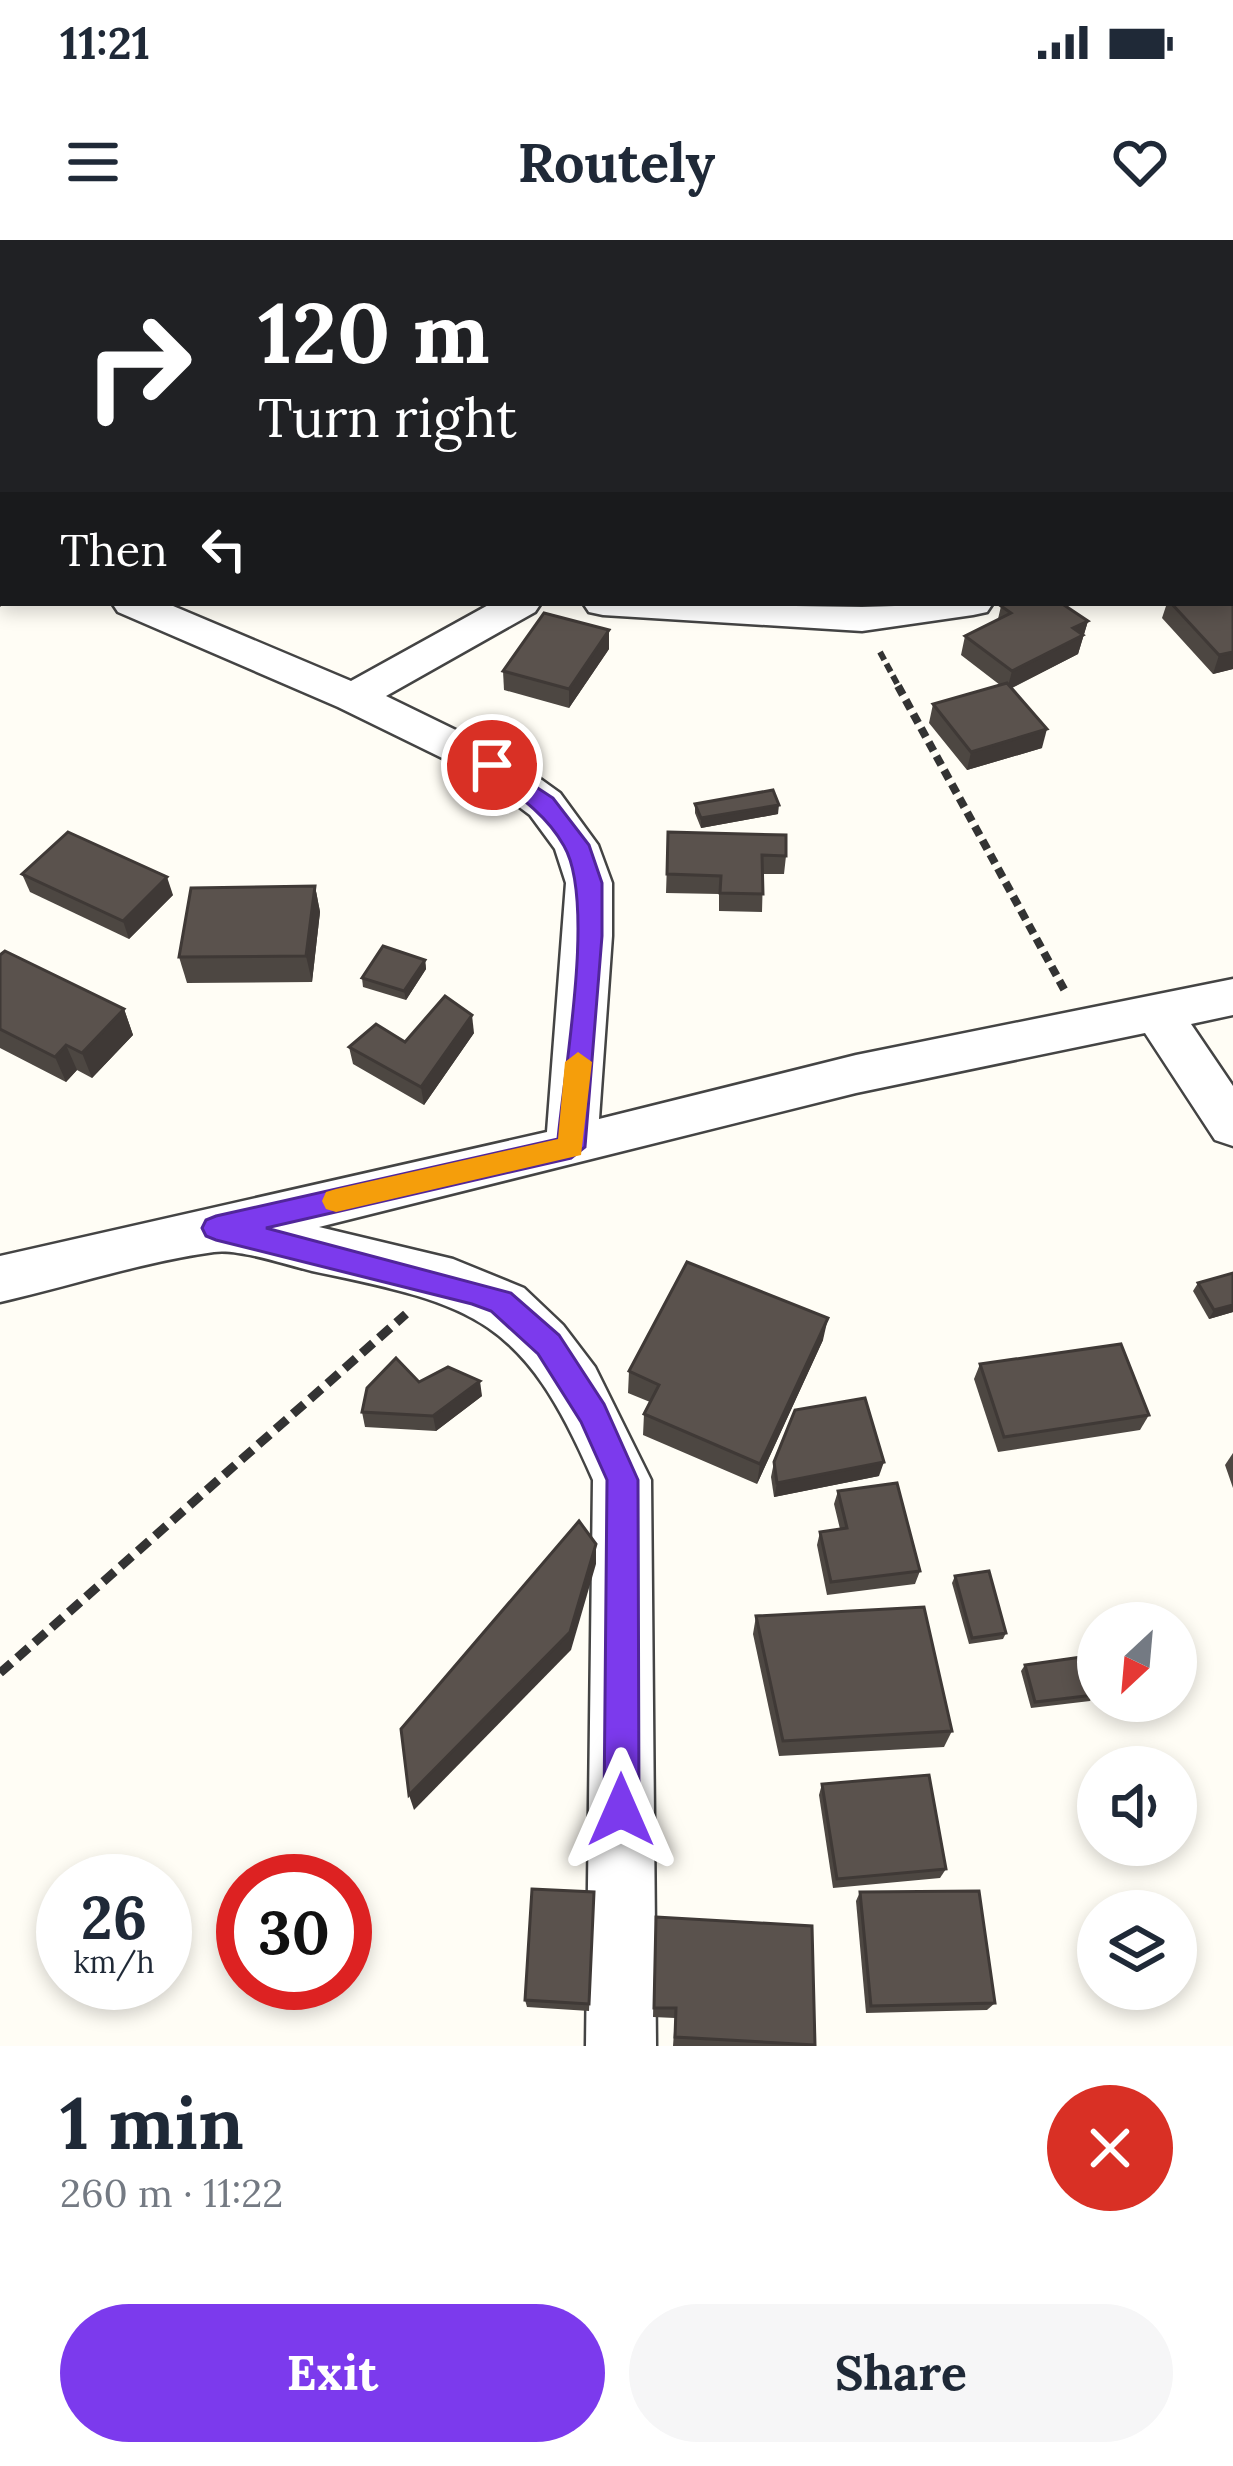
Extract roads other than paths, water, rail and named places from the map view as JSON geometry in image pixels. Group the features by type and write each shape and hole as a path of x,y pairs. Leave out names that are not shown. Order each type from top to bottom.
{"street":[{"path":"138,606 353,697 492,765 545,804 577,845 590,883 590,936 571,1147"},
{"path":"353,697 516,606"},
{"path":"652,606 862,619 952,606"},
{"path":"0,1279 571,1147 856,1074 1233,997"},
{"path":"1157,1013 1233,1126"},
{"path":"216,1228 442,1281 501,1302 548,1344 593,1414 622,1480 621,2046"}]}
